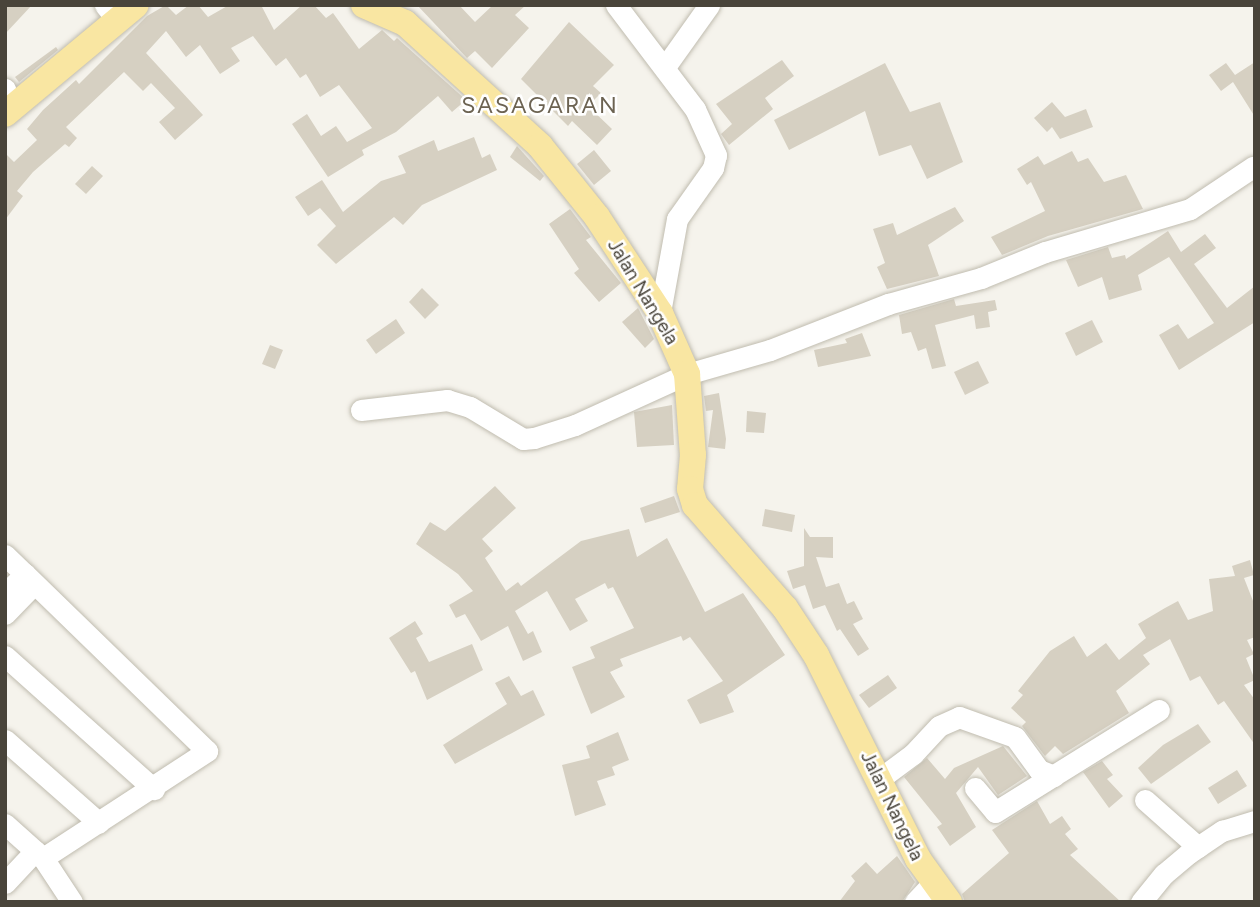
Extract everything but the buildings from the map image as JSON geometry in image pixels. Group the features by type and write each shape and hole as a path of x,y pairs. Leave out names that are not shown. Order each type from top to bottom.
{"main road":[{"name":"Jalan Nangela","path":"364,5 405,23 540,146 597,217 660,313 687,374 693,455 690,489 695,505 797,627 840,696 933,896"},
{"path":"7,104 119,10"}],"street":[{"path":"616,5 695,109 716,155 713,168 677,219 660,313"},
{"path":"665,67 710,7"},
{"path":"361,410 447,400 470,407 523,439 534,438 575,425 687,374 770,350 888,304 981,278 1045,252 1189,209 1253,167"},
{"path":"5,555 205,744 205,755 99,822 39,854 5,883"},
{"path":"5,593 29,579"},
{"path":"5,614 29,579"},
{"path":"5,656 154,789"},
{"path":"975,788 995,812 1159,710"},
{"path":"878,780 932,734 964,717 1016,737 1039,770 1054,776"},
{"path":"5,740 99,822"},
{"path":"1145,800 1198,847"},
{"path":"1141,902 1164,874 1198,847 1222,831 1255,821"},
{"path":"5,824 39,854 72,902"}],"district":[{"name":"SASAGARAN","path":"540,105"}]}
